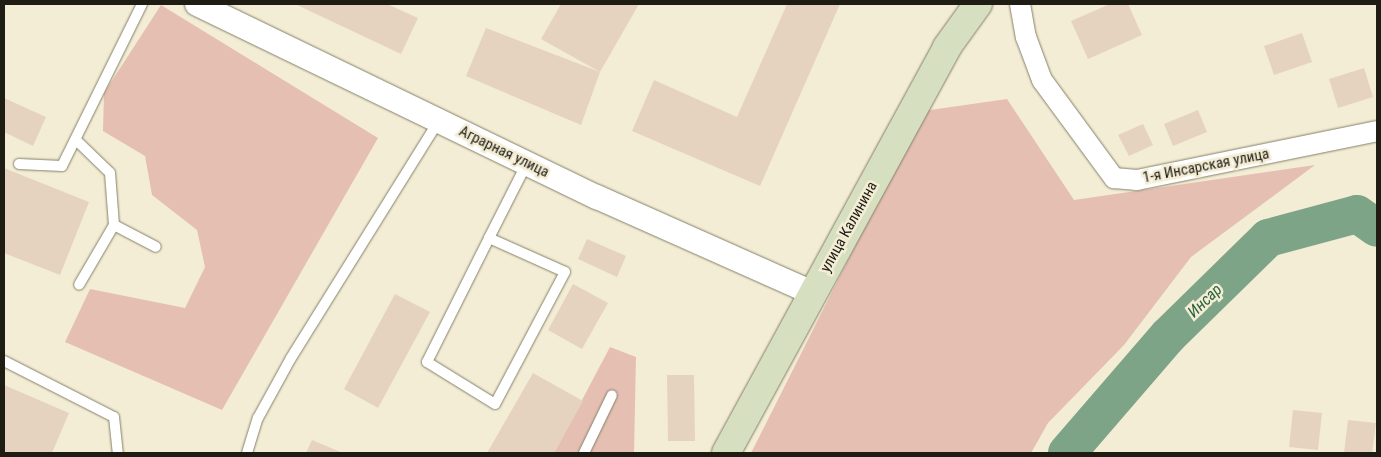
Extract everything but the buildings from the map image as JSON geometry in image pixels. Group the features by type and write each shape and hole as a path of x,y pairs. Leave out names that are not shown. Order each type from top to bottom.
{"main road":[{"name":"улица Калинина","path":"726,453 947,47 978,4"}],"street":[{"name":"Аграрная улица","path":"198,4 527,163 813,293"},
{"name":"1-я Инсарская улица","path":"1020,4 1026,37 1042,80 1114,178 1137,180 1377,131"}],"lane":[{"path":"19,164 62,166 142,4"},
{"path":"247,453 258,418 292,358 439,120"},
{"path":"76,140 110,173 114,225 79,285"},
{"path":"489,238 565,272 496,404 427,362 489,238 527,163"},
{"path":"114,225 156,247"},
{"path":"4,361 114,416 118,453"},
{"path":"584,453 612,394"}],"shaded area":[{"path":"161,5 378,138 222,410 65,342 90,289 185,308 205,267 197,230 152,195 145,156 103,131 104,93"},
{"path":"1007,99 1074,200 1315,165 1191,257 1124,345 1048,423 1031,453 751,453 923,111"},
{"path":"610,347 636,357 634,453 554,453"}],"waterway":[{"name":"Инсар","path":"1067,453 1168,336 1268,238 1357,214 1377,228"}]}
